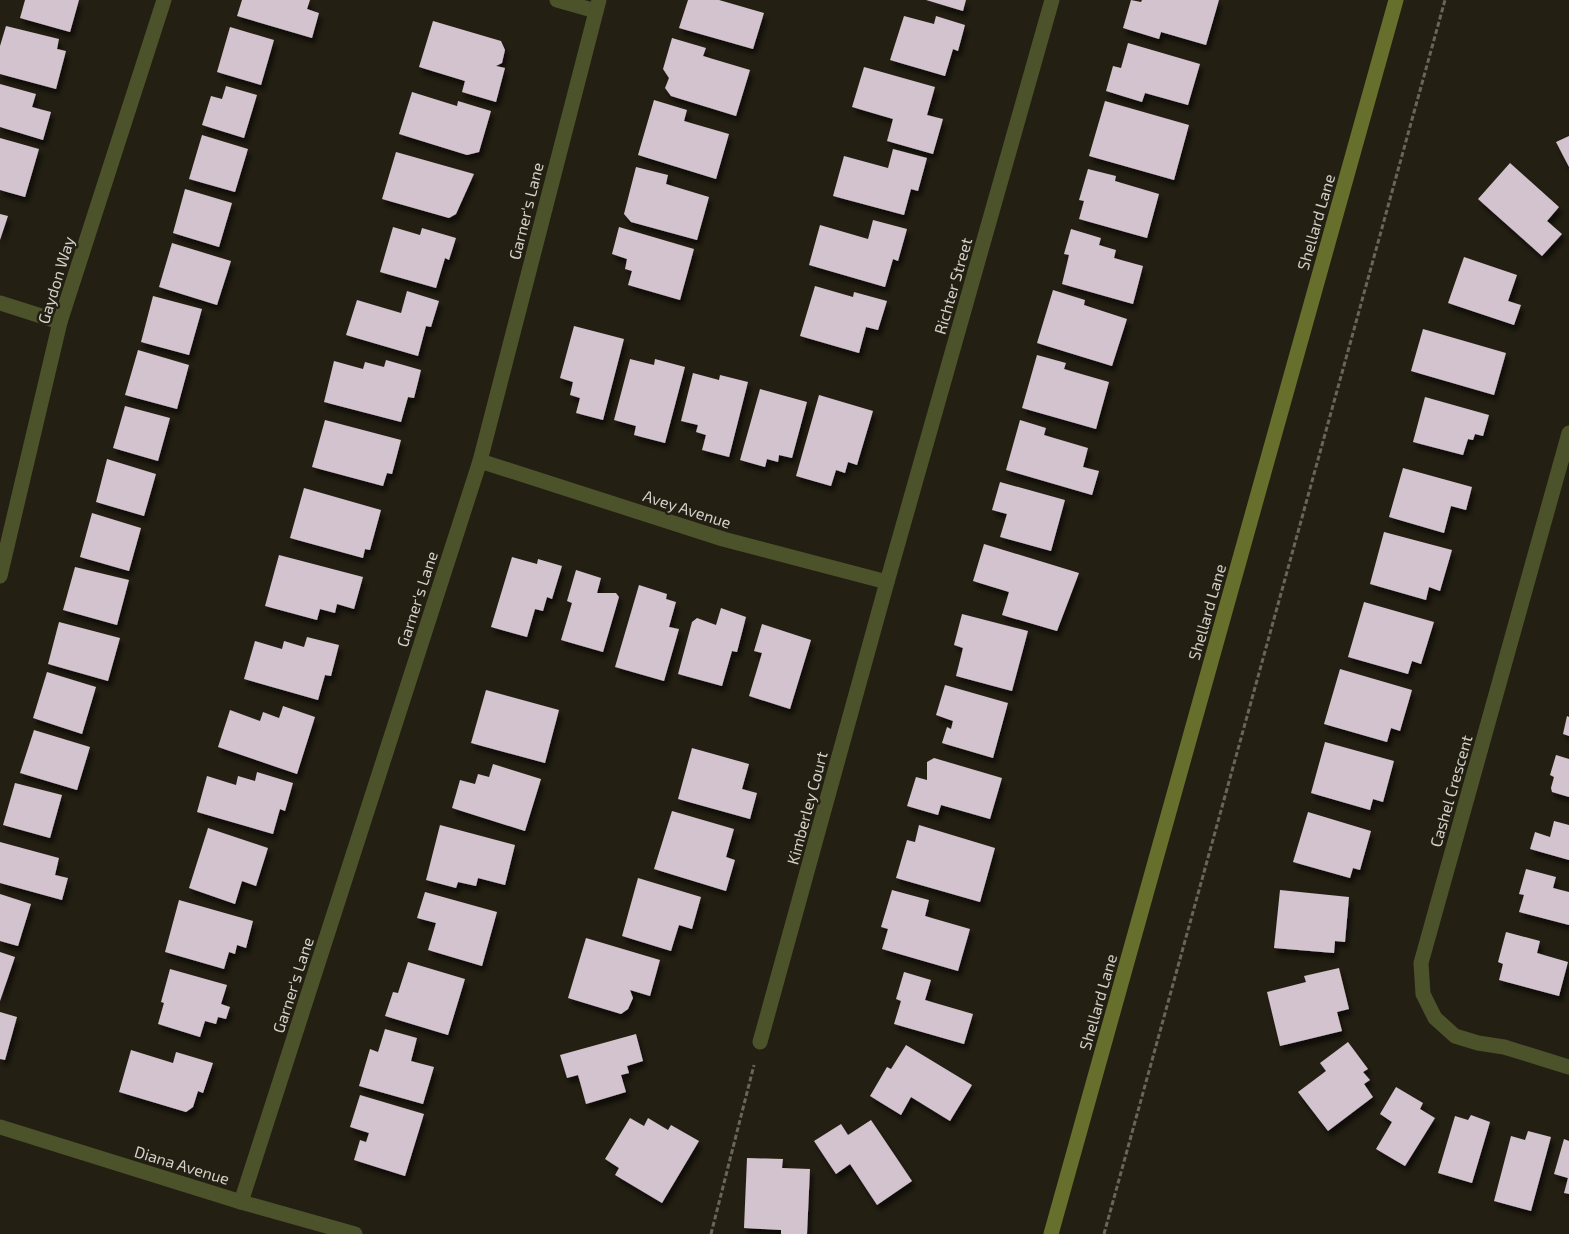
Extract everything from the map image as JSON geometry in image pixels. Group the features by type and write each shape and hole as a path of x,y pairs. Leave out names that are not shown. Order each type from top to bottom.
{"main road":[{"name":"Shellard Lane","path":"1051,1234 1396,0"}],"street":[{"name":"Gaydon Way","path":"0,576 60,322 164,0"},
{"path":"557,0 598,6"},
{"name":"Richter Street","path":"887,582 1052,0"},
{"name":"Garner's Lane","path":"241,1202 480,461 598,6"},
{"path":"0,303 60,322"},
{"name":"Cashel Crescent","path":"1569,433 1421,963 1423,994 1435,1018 1455,1036 1478,1043 1504,1047 1569,1067"},
{"name":"Avey Avenue","path":"480,461 723,539 887,582"},
{"name":"Kimberley Court","path":"760,1042 887,582"},
{"name":"Diana Avenue","path":"0,1127 241,1202 355,1234"}],"path":[{"path":"1104,1234 1445,0"},
{"path":"711,1234 760,1042"}],"building":[{"path":"25,0 79,0 70,32 20,18"},
{"path":"242,0 310,0 307,9 319,13 312,38 237,16"},
{"path":"688,0 719,0 764,13 753,49 679,28"},
{"path":"926,0 966,0 963,11"},
{"path":"1131,0 1141,2 1142,0 1219,0 1206,45 1161,32 1159,39 1123,28"},
{"path":"904,16 934,24 936,16 965,25 958,51 953,49 945,76 890,60"},
{"path":"433,21 501,41 505,50 502,63 496,66 505,68 496,102 462,92 465,81 419,67"},
{"path":"6,26 59,39 57,49 66,51 56,89 0,74 0,46"},
{"path":"230,27 274,40 261,85 217,72"},
{"path":"672,38 706,48 703,56 750,70 736,116 671,96 665,88 669,78 663,69"},
{"path":"1128,43 1200,64 1188,105 1145,93 1142,102 1106,91 1113,66 1121,68"},
{"path":"864,67 935,87 927,115 943,119 933,154 887,141 893,119 852,107"},
{"path":"0,84 36,94 32,107 51,112 43,140 0,127"},
{"path":"226,86 257,95 244,138 202,125 211,96 222,99"},
{"path":"412,92 457,106 458,101 491,111 479,152 467,155 399,134"},
{"path":"654,100 687,110 684,121 729,134 716,179 638,155"},
{"path":"1105,101 1189,125 1174,180 1089,156"},
{"path":"202,135 248,149 235,192 189,179"},
{"path":"1569,136 1569,167 1556,142"},
{"path":"0,138 39,149 25,197 0,190"},
{"path":"893,149 927,158 918,191 911,189 904,215 833,196 844,156 888,168"},
{"path":"396,152 474,174 456,214 449,218 382,199"},
{"path":"1510,163 1559,207 1547,221 1562,234 1542,256 1478,199"},
{"path":"636,167 668,175 666,184 709,197 697,240 631,222 624,214"},
{"path":"1088,169 1116,176 1115,181 1159,194 1147,238 1079,219 1084,201 1079,200"},
{"path":"185,189 232,203 219,247 173,233"},
{"path":"0,214 8,216 0,240"},
{"path":"873,220 907,229 898,261 893,259 885,287 809,265 820,225 868,239"},
{"path":"393,227 420,235 422,228 456,238 449,260 445,258 436,288 380,272"},
{"path":"619,227 694,249 680,300 628,285 632,271 625,269 627,259 612,254"},
{"path":"1071,229 1101,238 1099,245 1116,250 1114,258 1143,266 1133,304 1062,284 1069,255 1064,254"},
{"path":"172,243 231,261 217,305 159,287"},
{"path":"1464,257 1517,275 1508,301 1521,305 1514,325 1448,303"},
{"path":"815,286 853,297 854,292 887,301 878,330 866,327 859,353 800,336"},
{"path":"1053,290 1085,300 1084,305 1127,319 1112,366 1037,343"},
{"path":"407,291 439,301 431,327 426,326 418,356 346,335 357,300 401,313"},
{"path":"153,296 202,309 189,355 141,342"},
{"path":"574,326 624,339 603,420 576,413 580,398 570,395 573,382 560,378"},
{"path":"1423,329 1506,353 1494,395 1411,371"},
{"path":"138,350 189,365 177,409 125,395"},
{"path":"1037,355 1066,363 1064,369 1109,382 1096,429 1022,408"},
{"path":"630,359 654,365 655,359 685,367 665,443 634,435 636,426 614,420"},
{"path":"386,360 421,370 414,398 408,397 401,422 324,402 334,361 363,369 365,362 384,367"},
{"path":"693,373 719,380 720,375 748,382 729,457 702,450 706,435 696,432 698,425 681,421"},
{"path":"760,389 807,402 792,458 779,455 778,462 767,459 765,467 740,460"},
{"path":"819,395 873,411 857,465 848,462 845,473 836,470 831,486 796,476"},
{"path":"1425,397 1489,415 1483,436 1475,434 1473,440 1468,439 1463,455 1413,442"},
{"path":"125,406 170,418 158,461 113,448"},
{"path":"325,420 401,440 392,474 387,473 383,486 312,467"},
{"path":"1020,420 1046,428 1044,435 1088,448 1083,467 1099,471 1092,495 1006,470"},
{"path":"107,459 156,474 144,516 96,502"},
{"path":"1403,468 1472,487 1466,510 1451,506 1444,533 1389,517"},
{"path":"1000,482 1065,500 1051,551 1000,537 1007,514 992,510"},
{"path":"304,488 381,510 370,550 365,549 363,558 290,538"},
{"path":"92,513 141,528 129,571 80,557"},
{"path":"1384,532 1452,550 1440,591 1429,587 1426,600 1370,584"},
{"path":"984,544 1079,573 1057,631 1002,615 1009,592 973,581"},
{"path":"279,555 363,577 354,609 337,604 335,613 320,609 317,620 265,606"},
{"path":"512,557 537,564 538,559 562,566 552,599 547,597 543,611 535,609 527,637 491,627"},
{"path":"75,567 129,580 117,625 63,610"},
{"path":"576,570 601,578 597,593 616,593 619,597 603,652 561,640 572,603 567,601"},
{"path":"639,585 667,594 666,599 676,602 669,627 679,629 664,681 615,667"},
{"path":"1364,602 1434,622 1421,664 1412,661 1408,674 1348,657"},
{"path":"721,608 746,617 737,652 732,651 722,686 678,674 692,622 697,618 716,625"},
{"path":"962,614 1028,631 1012,691 956,676 963,648 954,645"},
{"path":"59,622 120,638 108,681 48,664"},
{"path":"762,624 811,640 790,709 749,696 762,653 754,651"},
{"path":"307,637 339,645 331,676 325,675 318,700 244,679 255,641 282,649 284,641 304,647"},
{"path":"1340,669 1412,690 1400,731 1391,728 1387,742 1324,724"},
{"path":"47,672 96,687 82,734 33,718"},
{"path":"945,685 1008,703 993,758 942,743 947,727 951,729 953,721 936,715"},
{"path":"486,690 559,710 545,763 471,743"},
{"path":"283,706 315,717 297,774 218,747 230,710 260,721 263,712 279,718"},
{"path":"1567,716 1569,717 1569,736 1563,734"},
{"path":"34,730 90,747 77,790 20,773"},
{"path":"1325,742 1394,761 1383,802 1373,799 1370,810 1311,793"},
{"path":"692,748 749,764 742,789 757,793 750,819 678,799"},
{"path":"1556,755 1569,759 1569,797 1552,792 1551,788 1554,777 1550,775"},
{"path":"934,758 1002,778 990,819 941,805 938,815 907,806 916,777 927,780 927,762"},
{"path":"493,764 541,779 525,831 452,808 460,780 475,784 478,774 489,777"},
{"path":"257,772 293,783 285,811 280,809 273,834 197,812 207,776 236,785 238,776 255,781"},
{"path":"15,783 62,795 50,838 3,825"},
{"path":"672,811 734,829 726,857 735,860 726,891 654,869"},
{"path":"1308,812 1371,831 1360,870 1353,868 1350,878 1293,862"},
{"path":"1554,821 1569,825 1569,860 1530,849 1535,832 1550,837"},
{"path":"440,825 515,845 505,885 478,878 476,886 458,882 456,888 426,880"},
{"path":"919,825 995,848 980,902 896,878 907,840 915,842"},
{"path":"208,828 268,848 256,886 242,881 235,904 189,888"},
{"path":"0,842 59,858 55,875 68,878 62,900 0,883"},
{"path":"1526,869 1556,877 1553,888 1569,892 1569,925 1519,912 1524,895 1519,894"},
{"path":"638,878 701,897 692,929 679,925 671,951 622,936"},
{"path":"892,890 929,900 925,916 970,929 958,971 882,949 888,929 881,927"},
{"path":"1280,890 1349,897 1345,942 1335,941 1334,953 1274,948"},
{"path":"425,892 497,912 482,966 428,950 436,923 417,918"},
{"path":"0,894 31,904 18,946 0,941"},
{"path":"179,900 253,921 246,948 237,945 235,954 229,952 224,969 165,952"},
{"path":"1506,932 1540,941 1537,953 1568,962 1559,996 1499,980 1503,964 1498,962"},
{"path":"586,938 660,960 650,996 630,990 633,998 628,1009 621,1014 568,998"},
{"path":"0,952 15,957 0,1001"},
{"path":"408,962 465,979 448,1035 385,1016 393,992 398,993"},
{"path":"1339,968 1349,1009 1337,1012 1342,1031 1280,1046 1267,992 1306,982 1304,976"},
{"path":"170,969 227,985 221,1004 230,1007 226,1019 218,1017 216,1024 205,1021 200,1037 158,1024 164,1003 161,1002"},
{"path":"904,972 931,980 925,1000 973,1014 964,1044 894,1024 901,1001 896,999"},
{"path":"0,1012 17,1017 5,1060 0,1059"},
{"path":"385,1029 417,1038 411,1061 434,1067 423,1104 359,1086 370,1049 378,1052"},
{"path":"636,1034 643,1061 627,1066 629,1073 621,1075 626,1092 586,1104 578,1075 567,1078 560,1055"},
{"path":"1348,1042 1368,1069 1363,1072 1370,1080 1364,1084 1373,1097 1328,1131 1298,1092 1326,1071 1320,1063"},
{"path":"906,1045 972,1085 950,1121 911,1097 901,1115 870,1096 887,1067 891,1069"},
{"path":"131,1050 173,1063 176,1052 213,1063 203,1093 198,1091 193,1107 186,1112 119,1092"},
{"path":"1396,1087 1423,1103 1420,1109 1435,1118 1405,1166 1376,1149 1392,1122 1380,1114"},
{"path":"360,1095 424,1114 405,1176 354,1160 360,1140 366,1142 369,1133 350,1127"},
{"path":"1471,1115 1490,1122 1472,1183 1438,1173 1455,1116 1468,1120"},
{"path":"630,1118 644,1126 648,1118 668,1130 671,1125 699,1141 662,1203 615,1175 619,1168 605,1159"},
{"path":"871,1120 912,1181 877,1205 850,1164 836,1174 814,1141 841,1124 848,1135"},
{"path":"1528,1131 1551,1137 1531,1211 1494,1201 1511,1136 1525,1140"},
{"path":"1564,1139 1569,1141 1569,1194 1564,1193 1568,1178 1554,1174"},
{"path":"747,1158 783,1159 782,1168 810,1169 807,1234 781,1234 781,1230 744,1228"}]}
